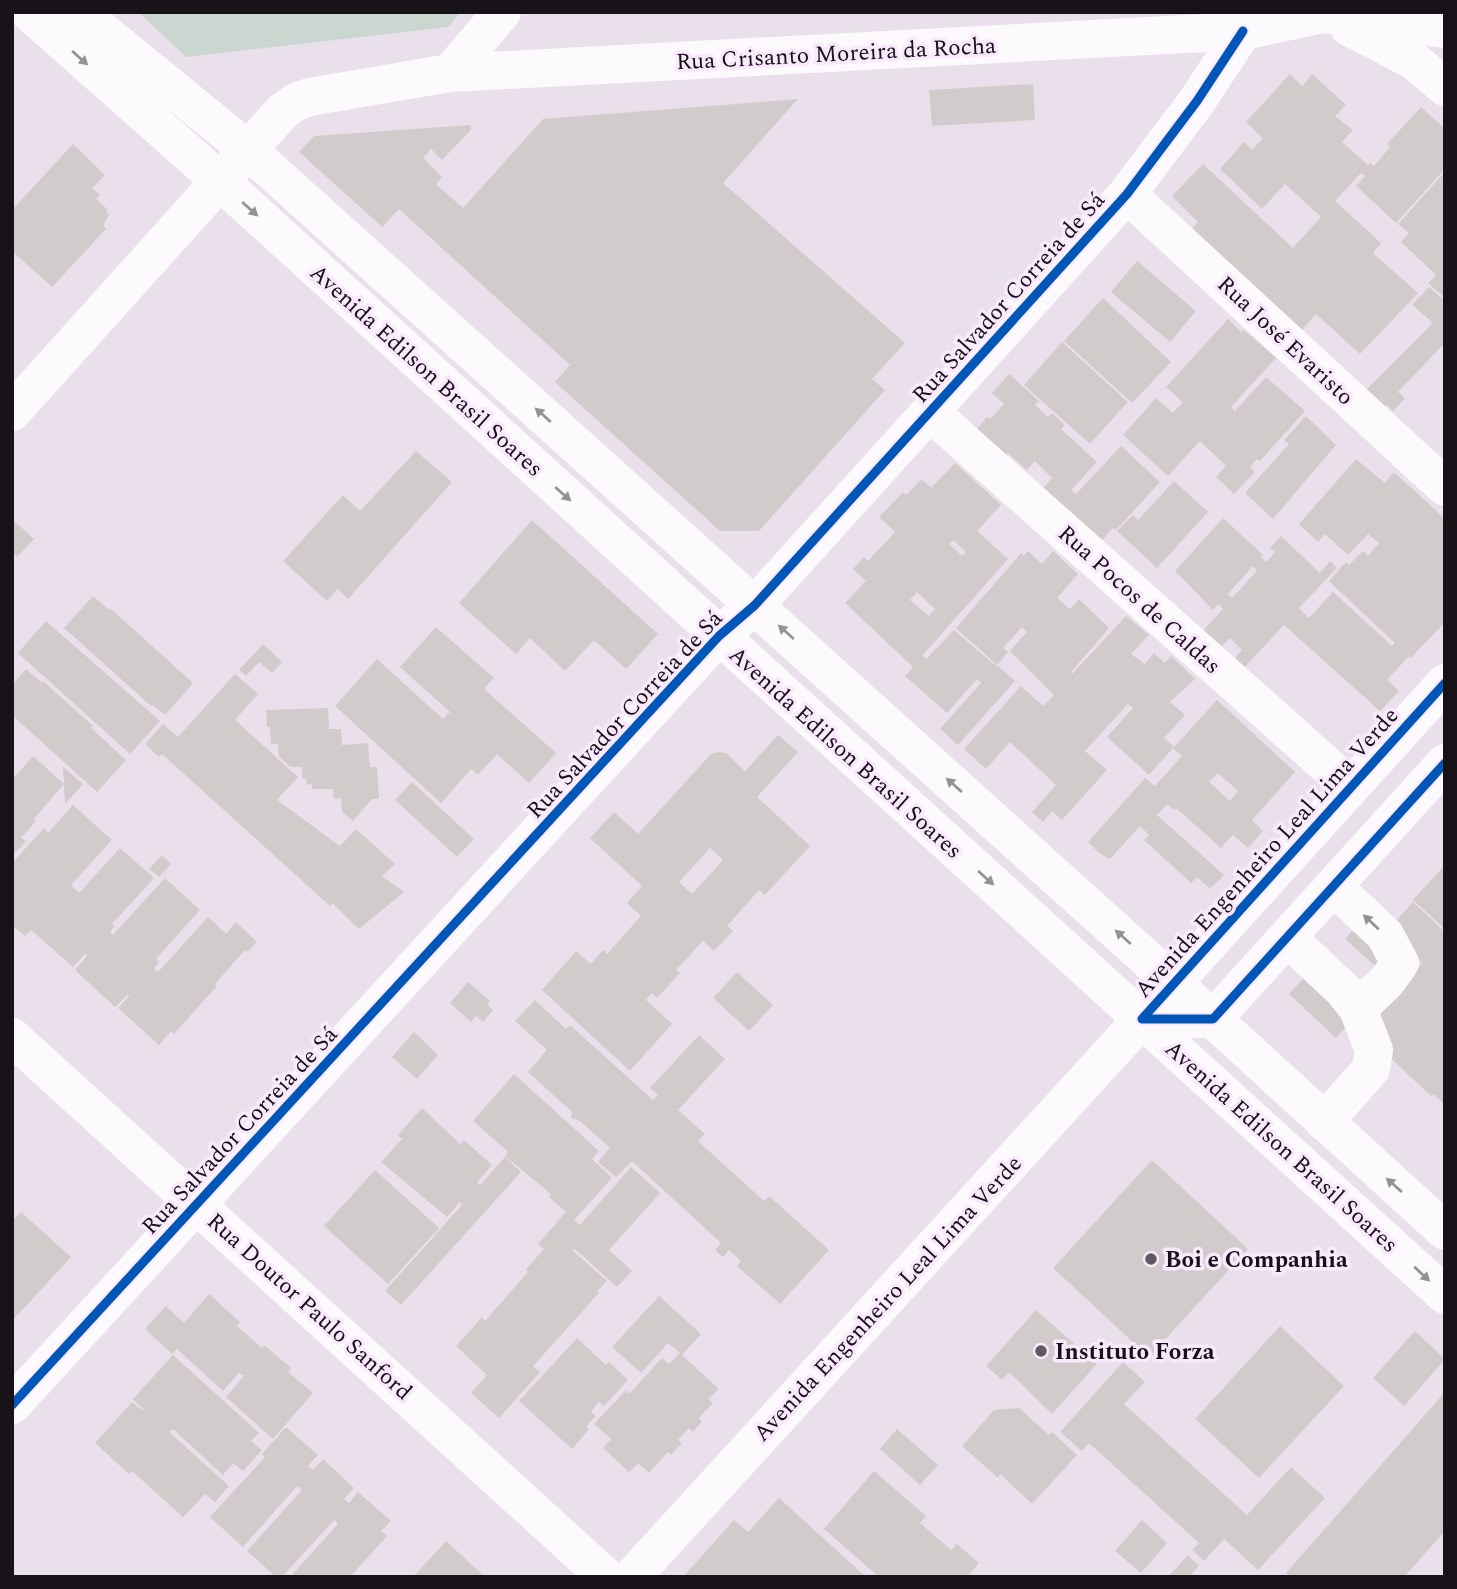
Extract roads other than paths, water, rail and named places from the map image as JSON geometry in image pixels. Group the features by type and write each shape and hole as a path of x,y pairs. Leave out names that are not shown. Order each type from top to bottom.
{"street":[{"name":"Avenida Edilson Brasil Soares","path":"29,12 220,181 1445,1295"},
{"name":"Avenida Edilson Brasil Soares","path":"79,12 248,150 1174,983 1445,1231"},
{"path":"450,73 502,12"},
{"name":"Rua Crisanto Moreira da Rocha","path":"12,412 283,111 309,97 450,73 1243,32 1323,13 1445,29"},
{"path":"1323,13 1415,61 1445,87"},
{"name":"Rua Salvador Correia de Sá","path":"12,1405 719,636 755,605 1127,194 1243,32"},
{"name":"Rua José Evaristo","path":"1127,194 1445,487"},
{"name":"Rua Pocos de Caldas","path":"930,412 1350,786"},
{"name":"Avenida Engenheiro Leal Lima Verde","path":"632,1577 1445,683"},
{"path":"1213,1019 1445,762"},
{"path":"1333,886 1385,935 1400,963 1387,981 1358,1009"},
{"path":"1287,937 1344,991 1358,1009 1374,1050 1371,1069 1324,1122"},
{"name":"Avenida Engenheiro Leal Lima Verde","path":"1142,1019 1213,1019"},
{"name":"Rua Doutor Paulo Sanford","path":"12,1037 606,1577"}],"place":[{"name":"Boi e Companhia","path":"1151,1259"},
{"name":"Instituto Forza","path":"1041,1351"}]}
